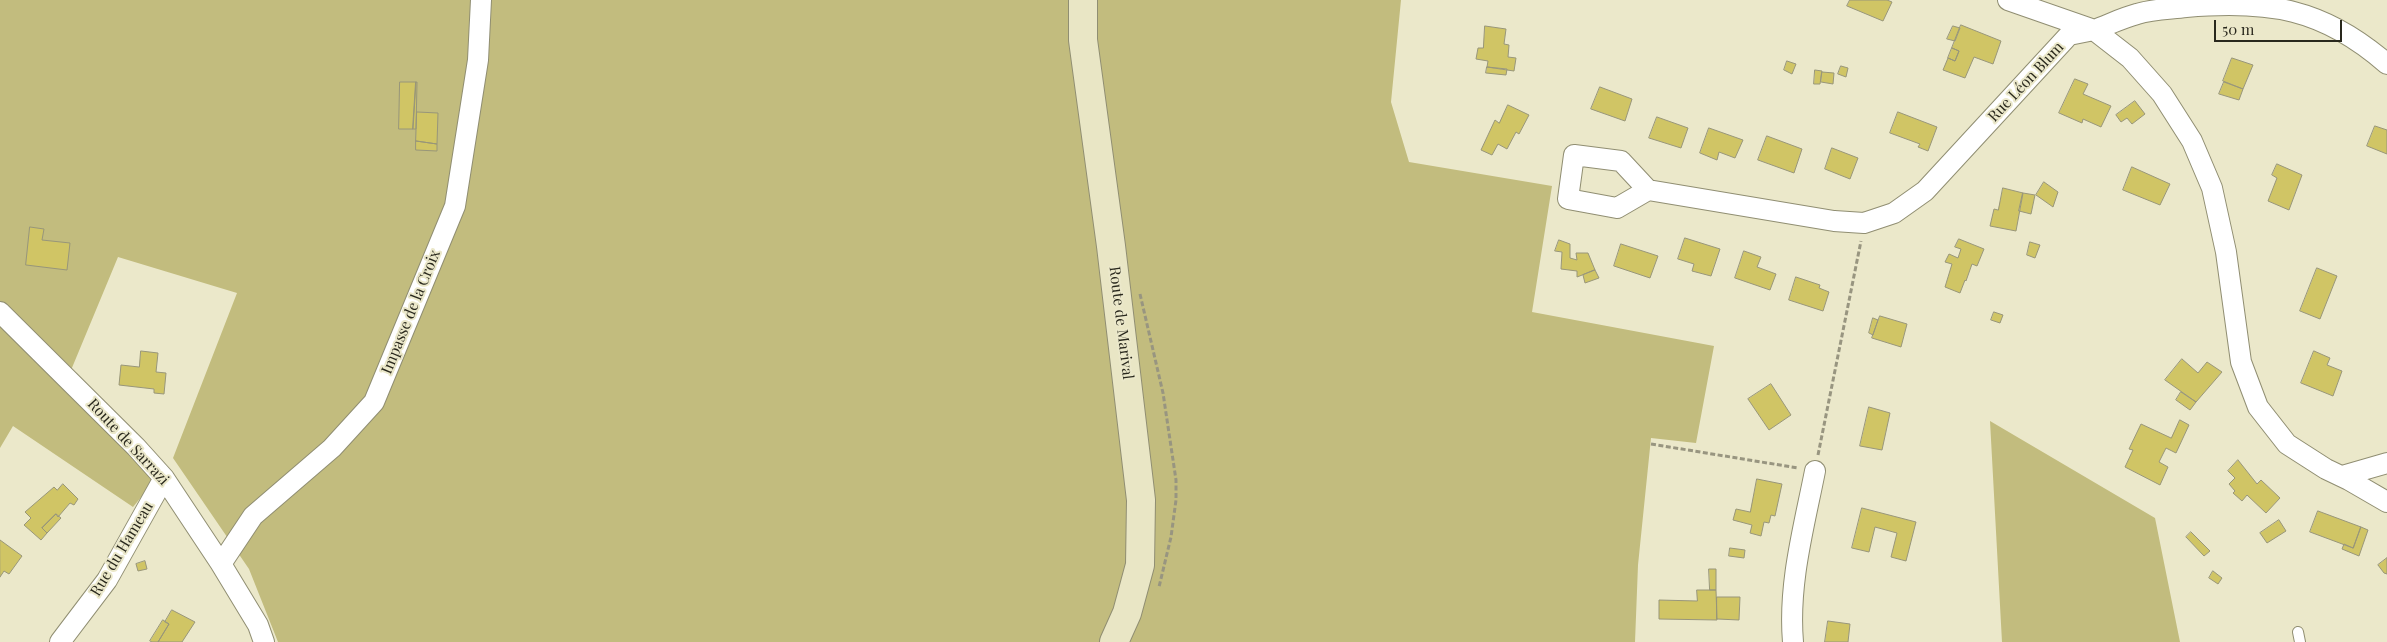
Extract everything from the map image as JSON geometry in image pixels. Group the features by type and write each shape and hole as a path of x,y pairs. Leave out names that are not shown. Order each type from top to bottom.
{"main road":[{"name":"Route de Marival","path":"1083,0 1083,40 1114,266 1141,500 1140,566 1127,614 1114,642"}],"street":[{"name":"Impasse de la Croix","path":"221,564 253,516 332,448 374,402 455,206 478,60 481,0"},
{"path":"2008,0 2094,30 2137,66 2162,94 2192,141 2212,188 2226,252 2240,362 2258,407 2287,444 2326,470 2342,476 2387,502"},
{"name":"Rue Léon Blum","path":"1648,190 1760,210 1834,221 1864,223 1894,212 1925,191 2069,35 2094,30 2138,13 2215,4 2250,3 2291,10 2331,24 2372,50 2387,64"},
{"name":"Route de Sarrazi","path":"0,312 136,447 164,478 221,564 258,625 264,642"},
{"path":"2342,476 2387,463"},
{"path":"1793,642 1794,584 1815,471"},
{"name":"Rue du Hameau","path":"60,642 107,580 164,478"}],"path":[{"path":"1651,444 1815,471 1864,223"}],"shaded area":[{"path":"0,0 1401,0 1391,102 1409,162 1552,186 1532,312 1714,346 1696,443 1651,438 1638,565 1635,642 278,642 249,569 173,458 237,293 118,257 64,387 156,479 133,507 13,426 0,448"},
{"path":"1990,421 2155,518 2180,642 2002,642"}],"building":[{"path":"1850,0 1887,0 1892,2 1883,21 1847,6"},
{"path":"1961,25 2001,41 1993,64 1974,57 1965,78 1943,70 1948,58 1955,61 1959,51 1952,48"},
{"path":"1485,26 1506,29 1504,44 1509,45 1508,57 1516,58 1514,71 1487,67 1488,61 1476,59 1478,48 1483,48"},
{"path":"1953,26 1960,28 1955,41 1947,39"},
{"path":"1952,48 1959,51 1955,61 1948,58"},
{"path":"2232,58 2253,65 2243,89 2223,81"},
{"path":"1787,61 1796,64 1792,74 1784,70"},
{"path":"1841,66 1848,68 1846,77 1838,74"},
{"path":"1487,67 1507,69 1506,75 1486,73"},
{"path":"1815,70 1822,71 1820,84 1814,84"},
{"path":"1822,72 1834,73 1833,84 1821,82"},
{"path":"2075,79 2088,84 2083,94 2111,106 2101,127 2083,119 2082,123 2059,113"},
{"path":"400,82 416,82 413,129 399,129"},
{"path":"416,82 416,129 413,129"},
{"path":"2224,82 2243,89 2239,100 2219,94"},
{"path":"1600,87 1632,99 1625,121 1591,109"},
{"path":"2135,101 2145,114 2132,124 2127,118 2121,122 2116,115"},
{"path":"1508,105 1529,115 1519,134 1516,132 1507,149 1498,144 1492,155 1481,150 1495,120 1499,123"},
{"path":"417,112 438,113 437,144 416,141"},
{"path":"1898,112 1937,127 1928,151 1918,147 1920,144 1890,133"},
{"path":"1657,117 1688,128 1681,148 1649,138"},
{"path":"2375,126 2387,130 2387,154 2367,146"},
{"path":"1709,128 1743,140 1735,158 1719,152 1717,160 1700,153"},
{"path":"1767,136 1802,149 1794,173 1758,160"},
{"path":"416,141 437,144 437,151 416,150"},
{"path":"1832,148 1858,158 1850,179 1825,169"},
{"path":"2277,164 2302,175 2289,210 2268,201 2277,178 2272,175"},
{"path":"2132,167 2170,184 2160,205 2123,190"},
{"path":"2044,182 2058,192 2053,207 2036,195"},
{"path":"2003,188 2023,193 2016,231 1990,226 1994,209 1998,210"},
{"path":"2023,193 2035,195 2031,214 2019,211"},
{"path":"30,227 44,229 42,240 70,243 67,270 26,265"},
{"path":"1685,238 1720,249 1711,276 1692,271 1694,264 1678,259"},
{"path":"1959,239 1984,249 1977,266 1972,264 1960,293 1945,287 1952,264 1945,262 1949,254 1958,258 1961,249 1955,247"},
{"path":"1559,240 1570,244 1570,258 1577,260 1576,253 1588,253 1595,270 1577,277 1577,271 1561,269 1562,252 1555,251"},
{"path":"2030,242 2040,245 2035,258 2027,255"},
{"path":"1621,244 1658,256 1650,278 1614,266"},
{"path":"1744,251 1761,257 1757,267 1776,274 1770,290 1735,278"},
{"path":"2317,268 2337,276 2320,319 2300,311"},
{"path":"1595,270 1599,278 1585,283 1583,275"},
{"path":"1796,277 1820,285 1819,288 1829,292 1823,311 1789,300"},
{"path":"1994,312 2003,315 2000,323 1991,320"},
{"path":"1880,316 1907,324 1901,347 1872,338"},
{"path":"1873,318 1878,320 1873,335 1869,333"},
{"path":"141,351 158,353 156,372 166,373 164,394 154,393 154,389 119,385 121,365 139,367"},
{"path":"2314,351 2330,358 2327,365 2342,371 2333,396 2301,383"},
{"path":"2182,359 2198,373 2207,362 2222,372 2196,402 2165,380"},
{"path":"1771,384 1791,415 1769,430 1748,399"},
{"path":"2181,392 2196,402 2190,410 2176,400"},
{"path":"1869,407 1890,413 1882,450 1860,446"},
{"path":"2180,420 2189,425 2176,453 2166,448 2159,462 2168,467 2160,485 2125,467 2133,450 2129,449 2141,424 2171,438"},
{"path":"2238,460 2257,484 2261,480 2280,498 2266,513 2247,495 2242,501 2233,493 2235,491 2229,484 2235,478 2228,471"},
{"path":"1757,479 1782,484 1775,516 1771,515 1769,523 1764,522 1761,536 1750,533 1752,525 1733,520 1736,509 1750,512"},
{"path":"63,484 78,499 74,505 70,503 58,517 56,514 42,528 47,533 41,540 24,525 31,518 25,512 54,487 57,490"},
{"path":"1862,508 1916,522 1906,561 1891,557 1897,533 1875,527 1869,552 1852,548"},
{"path":"2318,511 2361,527 2353,548 2310,532"},
{"path":"56,514 61,518 47,533 42,528"},
{"path":"2279,520 2286,531 2267,543 2260,533"},
{"path":"2361,527 2368,530 2359,556 2342,549 2344,544 2353,548"},
{"path":"2191,532 2210,551 2204,556 2186,537"},
{"path":"0,540 22,556 9,574 4,571 0,577"},
{"path":"1730,548 1745,550 1744,558 1729,556"},
{"path":"2387,558 2387,574 2378,565"},
{"path":"145,561 147,569 138,571 136,564"},
{"path":"1709,569 1716,569 1716,590 1710,590"},
{"path":"2213,571 2222,578 2218,584 2209,578"},
{"path":"1697,590 1716,590 1717,620 1659,619 1659,600 1697,601"},
{"path":"1717,597 1740,597 1739,620 1717,619"},
{"path":"172,610 195,622 182,642 158,642 169,624 165,622"},
{"path":"163,620 169,624 158,642 150,641"},
{"path":"1828,621 1850,624 1848,642 1825,642"}]}
